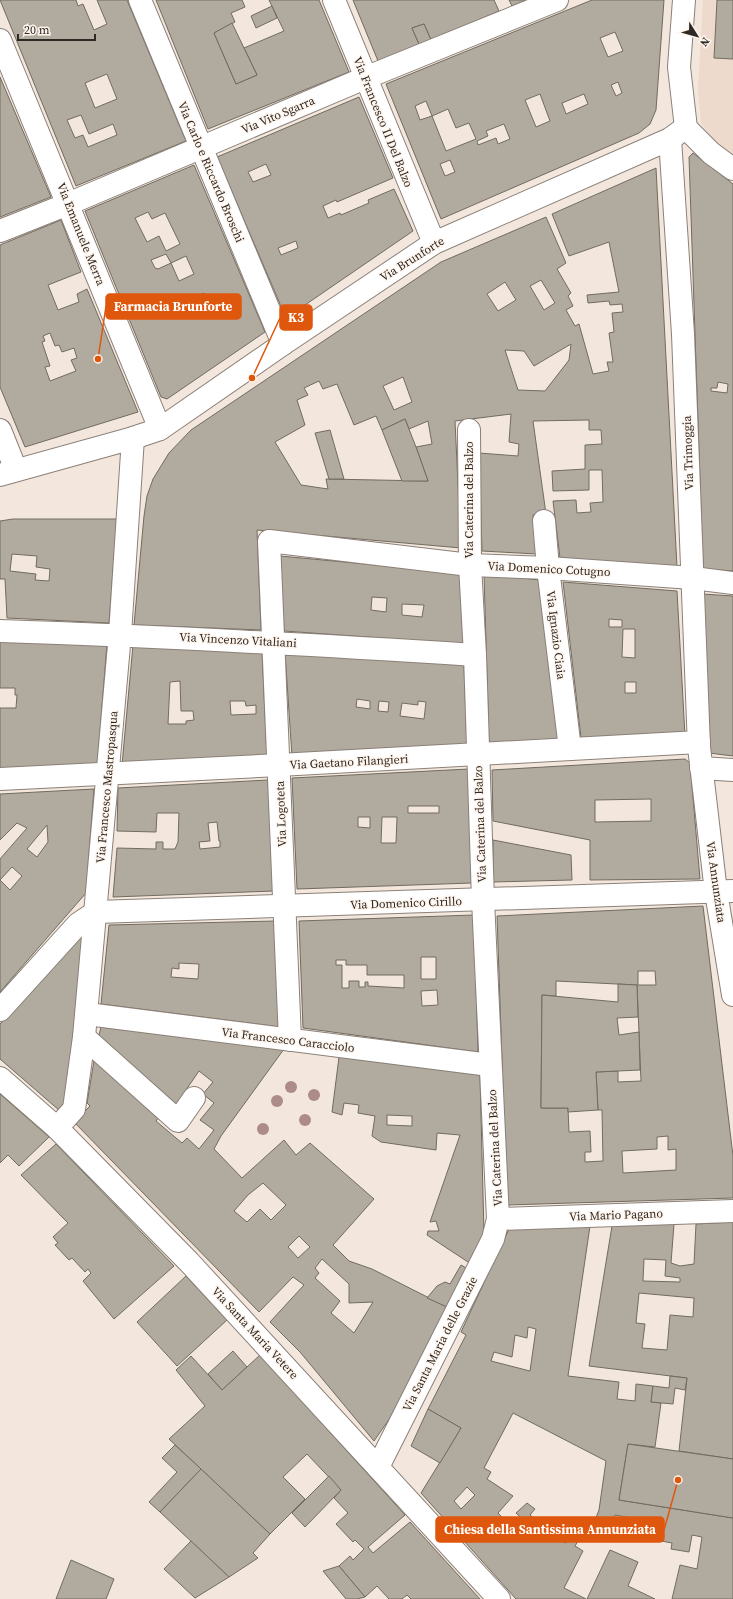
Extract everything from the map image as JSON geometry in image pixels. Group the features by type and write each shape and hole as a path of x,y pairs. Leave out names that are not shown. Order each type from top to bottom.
{"street":[{"name":"Via Carlo e Riccardo Broschi","path":"140,0 283,344"},
{"name":"Via Francesco II Del Balzo","path":"334,0 434,243"},
{"name":"Via Vito Sgarra","path":"0,231 68,204 365,78 557,0"},
{"name":"Via Trimoggia","path":"684,0 679,67 678,133 683,334 701,768"},
{"name":"Via Emanuele Merra","path":"0,40 160,429"},
{"path":"678,133 711,153 733,169"},
{"name":"Via Brunforte","path":"8,472 133,438 160,429 283,344 434,243 678,133"},
{"path":"0,430 8,472"},
{"name":"Via Caterina del Balzo","path":"469,430 470,565 475,655 490,1065 498,1219"},
{"name":"Via Francesco Mastropasqua","path":"57,1128 74,1109 87,1014 120,634 133,438"},
{"name":"Via Ignazio Ciaia","path":"544,521 548,568 570,748"},
{"name":"Via Domenico Cotugno","path":"269,541 470,565 548,568 693,578 733,583"},
{"name":"Via Logoteta","path":"269,541 290,1040"},
{"name":"Via Vincenzo Vitaliani","path":"0,631 120,634 475,655"},
{"name":"Via Gaetano Filangieri","path":"0,779 279,766 570,748 699,742"},
{"path":"701,768 733,770"},
{"name":"Via Annunziata","path":"701,768 725,892 733,996"},
{"name":"Via Domenico Cirillo","path":"96,912 725,892"},
{"path":"0,1010 78,924 96,912"},
{"name":"Via Francesco Caracciolo","path":"87,1014 490,1065"},
{"path":"84,1037 178,1120 194,1098"},
{"name":"Via Santa Maria Vetere","path":"0,1078 57,1128 189,1262 499,1599"},
{"name":"Via Mario Pagano","path":"498,1219 733,1210"},
{"name":"Via Santa Maria delle Grazie","path":"378,1467 493,1239 498,1219"}],"shaded area":[{"path":"703,0 733,0 733,155 717,145 701,123 698,90"}],"building":[{"path":"0,0 76,0 78,6 83,4 94,30 107,24 97,0 127,0 186,141 76,186","holes":["107,74 117,99 95,108 85,83","81,115 89,134 113,124 117,135 88,147 83,135 75,138 67,120"]},
{"path":"156,0 242,0 245,7 231,13 235,22 214,33 236,84 257,75 244,48 284,31 269,0 319,0 349,72 208,129"},
{"path":"353,0 494,0 499,11 431,40 424,24 412,28 419,44 378,61"},
{"path":"509,0 527,0 512,6"},
{"path":"592,0 664,0 656,110 650,124 639,133 441,219 386,84","holes":["615,32 623,51 608,57 600,38","618,82 622,93 616,96 611,85","540,94 550,121 536,127 525,100","584,94 588,104 566,114 562,103","426,101 432,116 420,120 415,106","448,109 456,128 469,123 476,139 446,151 432,116","504,124 510,139 498,144 496,138 478,145 477,141 488,136 486,131","450,160 455,172 445,176 440,164"]},
{"path":"717,0 733,0 733,59 714,58"},
{"path":"272,6 277,18 256,28 251,16"},
{"path":"232,23 257,75 236,84 214,33"},
{"path":"424,24 431,40 419,44 412,28"},
{"path":"0,77 51,197 0,217"},
{"path":"359,97 393,178 337,202 336,200 323,206 328,218 340,213 341,215 369,203 368,200 394,189 413,231 286,318 217,157","holes":["266,164 271,175 253,182 248,172","296,241 298,248 281,255 278,248"]},
{"path":"693,153 733,184 733,571 703,569 689,157","holes":["718,382 728,384 727,393 711,391 711,388 717,388"]},
{"path":"194,165 265,332 167,399 161,397 85,211","holes":["148,212 152,219 165,213 180,244 166,251 159,236 147,242 135,218","166,254 171,263 158,269 155,268 151,260","186,256 194,274 179,281 171,263","204,293 209,305 200,309 199,306 190,309 186,300"]},
{"path":"656,168 677,567 560,558 553,501 576,500 577,513 591,512 590,503 603,502 602,470 589,470 589,490 553,491 552,471 585,469 585,445 602,444 601,430 589,430 589,420 533,421 546,514 533,515 536,554 482,551 479,453 518,456 519,444 509,442 511,414 455,421 461,548 257,530 261,630 134,625 147,496 153,479 169,453 191,430 441,262 546,217 566,263 557,269 571,293 568,296 573,306 566,310 575,326 579,324 593,374 609,371 607,362 613,362 609,333 614,332 612,313 623,312 622,304 610,305 609,301 588,303 587,295 619,292 609,242 569,256 552,214","holes":["541,280 555,303 544,310 530,286","505,282 516,300 498,311 487,294","571,344 569,360 545,391 518,390 505,350 524,351 534,366","403,377 412,402 394,410 383,386","319,381 323,389 337,384 354,425 376,416 382,430 405,419 409,429 428,421 432,444 416,447 428,481 326,479 328,489 301,485 275,442 305,425 297,400 308,395 304,388"]},
{"path":"61,220 81,272 48,285 58,310 79,302 77,294 87,289 138,412 25,447 0,387 0,245","holes":["50,333 55,346 59,345 62,352 74,348 77,358 71,360 76,371 50,381 45,367 50,366 42,342 45,341 43,336"]},
{"path":"405,419 428,481 402,481 382,430"},
{"path":"330,430 344,479 329,479 315,433"},
{"path":"13,519 117,519 109,623 7,618 5,579 0,579 0,521","holes":["12,554 37,556 36,567 50,569 49,581 35,580 36,574 10,571"]},
{"path":"280,556 462,573 464,644 284,631","holes":["372,597 387,598 386,612 371,610","402,604 424,605 422,617 402,615"]},
{"path":"484,574 540,580 559,742 489,745"},
{"path":"563,582 677,591 685,736 581,738","holes":["609,619 622,620 622,627 609,627","623,629 635,629 635,658 622,657","625,682 636,682 636,693 625,693"]},
{"path":"703,594 733,596 733,756 709,753"},
{"path":"0,639 107,644 97,769 0,772 0,708 16,708 17,695 15,695 15,688 0,688"},
{"path":"133,645 262,651 267,757 122,765","holes":["180,681 181,711 193,711 194,720 186,721 186,724 168,724 170,682","230,701 245,701 246,706 256,705 256,714 231,715"]},
{"path":"285,653 464,665 467,746 292,756","holes":["357,699 370,701 370,709 356,707","379,701 389,702 388,712 378,711","418,701 426,702 424,719 400,716 402,703 418,705"]},
{"path":"685,759 690,763 700,879 590,880 590,840 493,821 492,770","holes":["651,799 651,821 595,822 595,800"]},
{"path":"469,769 472,883 297,889 292,778","holes":["408,806 439,806 439,813 408,813","358,817 370,817 370,828 358,827","382,817 397,817 396,843 381,843"]},
{"path":"268,780 274,891 113,897 117,848 156,849 156,842 163,842 163,849 175,849 178,842 179,813 157,813 156,832 117,831 118,788","holes":["217,822 220,847 200,849 199,842 210,841 208,823"]},
{"path":"94,789 86,893 0,992 0,880 0,859 27,828 17,823 0,840 0,794","holes":["47,825 48,842 37,857 27,849","12,867 22,876 10,890 0,880"]},
{"path":"493,840 571,855 572,880 493,882"},
{"path":"703,906 733,1156 733,1198 507,1205 497,916","holes":["638,971 655,971 656,985 638,985","556,981 637,985 641,1081 618,1082 618,1071 596,1072 598,1110 602,1110 603,1161 585,1162 585,1152 591,1152 590,1131 569,1132 568,1108 541,1108 542,995 556,996","668,1136 668,1150 676,1149 676,1170 623,1173 622,1151 657,1149 657,1137"]},
{"path":"474,915 478,1052 303,1028 299,921","holes":["421,957 436,957 436,979 421,979","336,960 346,960 346,965 367,965 367,975 404,975 404,988 368,986 368,982 365,982 365,987 359,987 359,981 349,981 349,988 342,988 342,965 336,965","437,990 438,1005 422,1006 421,991"]},
{"path":"275,921 280,1027 101,1004 109,925","holes":["179,963 199,964 198,979 171,977 172,968 179,969"]},
{"path":"83,932 66,1103 60,1111 0,1059 0,1024"},
{"path":"618,984 637,985 638,1017 617,1018 619,1035 639,1032 640,1070 596,1072 598,1110 568,1112 568,1108 541,1108 542,995 618,1002"},
{"path":"101,1027 284,1049 221,1136 214,1149 242,1178 284,1140 296,1155 310,1143 374,1199 333,1245 349,1261 372,1269 447,1307 390,1418 374,1441 300,1352 270,1322 304,1285 293,1277 259,1312 74,1122 90,1106 87,1103 95,1055 160,1115 156,1121 182,1143 187,1138 199,1149 214,1130 200,1120 214,1103 203,1094 213,1082 199,1071 175,1106 98,1039","holes":["263,1183 286,1205 271,1220 260,1209 247,1222 234,1211 248,1195","299,1236 310,1247 298,1258 288,1247","322,1259 349,1284 349,1303 373,1302 354,1333 331,1313 340,1301 315,1278 319,1273 315,1268"]},
{"path":"339,1057 480,1075 484,1234 471,1264 427,1235 428,1231 439,1231 436,1221 430,1222 460,1135 437,1133 436,1150 381,1142 372,1136 375,1116 358,1113 359,1105 344,1103 342,1115 332,1112","holes":["387,1115 412,1116 412,1126 387,1125"]},
{"path":"0,1094 49,1137 19,1166 8,1155 0,1163"},
{"path":"56,1144 174,1266 114,1319 83,1281 91,1273 88,1269 85,1272 72,1258 69,1260 55,1245 58,1243 53,1237 68,1223 21,1175"},
{"path":"733,1222 733,1459 679,1451 687,1378 589,1366 612,1226 674,1224 671,1263 680,1266 694,1264 696,1224","holes":["644,1259 666,1260 665,1276 680,1278 680,1282 643,1281","639,1293 694,1298 693,1317 670,1315 667,1350 642,1348 645,1324 636,1323"]},
{"path":"590,1226 568,1376 619,1382 617,1399 635,1401 636,1384 653,1386 651,1402 661,1403 655,1447 628,1444 619,1500 733,1518 733,1599 672,1599 680,1565 697,1569 702,1537 692,1535 689,1552 671,1549 672,1543 645,1538 646,1532 641,1531 642,1520 615,1515 609,1533 592,1528 599,1510 606,1461 513,1413 484,1468 491,1472 487,1479 513,1496 498,1513 517,1533 527,1523 516,1513 527,1503 535,1509 530,1515 535,1519 532,1525 566,1543 571,1537 578,1541 575,1546 583,1551 564,1588 586,1599 516,1599 421,1493 461,1428 428,1409 466,1335 461,1332 510,1227","holes":["528,1327 536,1329 530,1371 491,1361 494,1352 512,1357 515,1335 527,1338","467,1487 475,1495 461,1509 454,1501"]},
{"path":"461,1265 468,1269 447,1307 427,1298 437,1286 445,1282 450,1284"},
{"path":"186,1276 227,1320 177,1366 137,1322"},
{"path":"233,1351 247,1367 222,1390 208,1374"},
{"path":"260,1355 405,1515 368,1547 373,1553 410,1522 480,1599 411,1599 407,1595 402,1599 389,1599 377,1586 365,1597 339,1566 350,1556 353,1560 364,1549 355,1540 353,1542 336,1524 348,1513 334,1498 341,1490 307,1454 283,1477 305,1499 270,1534 169,1439 205,1406 176,1370 191,1356 222,1390"},
{"path":"670,1376 687,1378 685,1390 675,1388 673,1404 651,1402 653,1386 669,1388"},
{"path":"428,1409 461,1428 440,1463 411,1446"},
{"path":"628,1444 733,1459 733,1518 619,1500"},
{"path":"175,1445 201,1469 160,1512 149,1502 177,1472 162,1458"},
{"path":"201,1469 270,1534 253,1553 258,1558 229,1577 160,1512"},
{"path":"329,1476 341,1490 305,1527 292,1513"},
{"path":"191,1541 229,1577 195,1598 164,1569"},
{"path":"610,1550 638,1562 628,1586 655,1599 587,1599"},
{"path":"71,1560 114,1579 106,1599 56,1599"},
{"path":"339,1566 365,1597 346,1599 323,1571"}],"place":[{"name":"Farmacia Brunforte","path":"98,359"},
{"name":"K3","path":"252,378"},
{"name":"Chiesa della Santissima Annunziata","path":"678,1480"}]}
